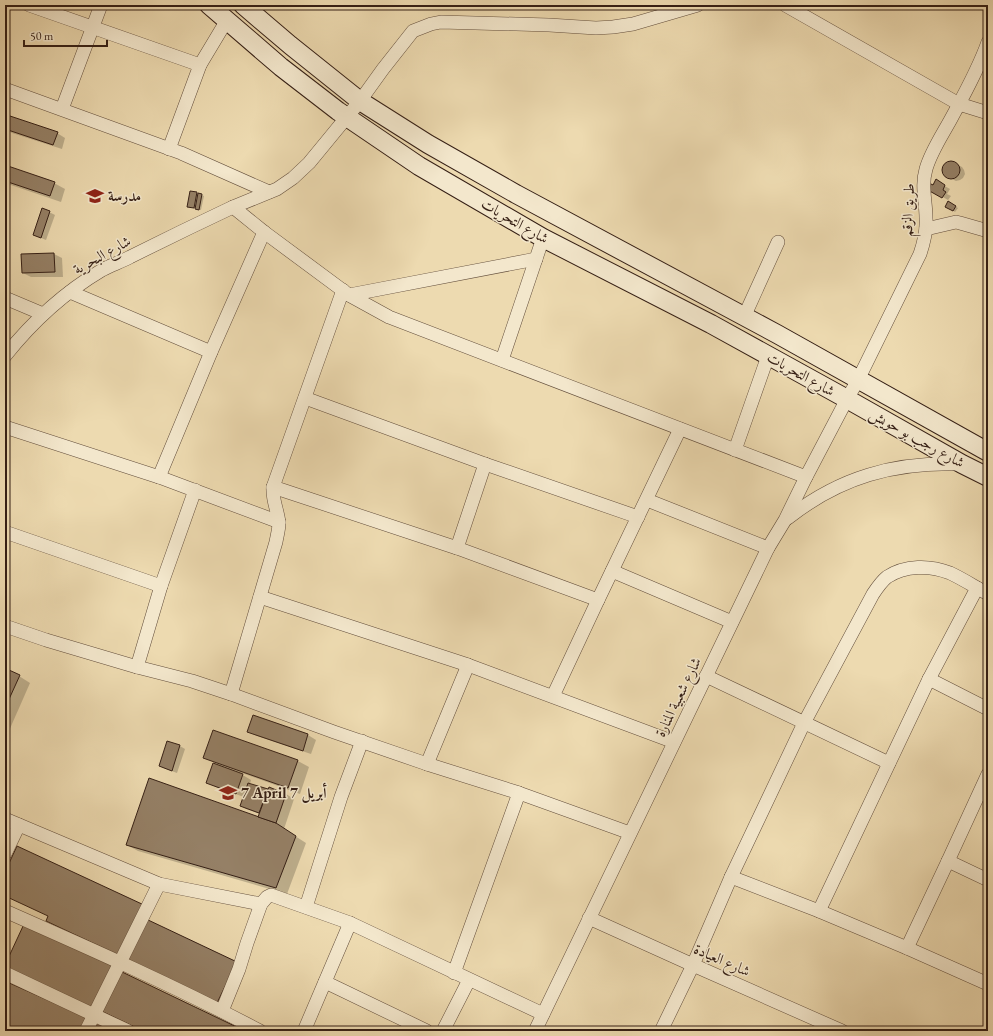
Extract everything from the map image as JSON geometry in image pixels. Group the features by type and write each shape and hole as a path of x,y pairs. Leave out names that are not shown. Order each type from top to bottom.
{"main road":[{"name":"شارع التحريات","path":"209,5 281,67 346,117 419,166 543,238 711,324 847,399"},
{"name":"شارع التحريات","path":"243,5 290,45 360,100 454,160 777,334 858,380"},
{"name":"شارع رجب بو حويش","path":"858,380 988,452"},
{"name":"شارع رجب بو حويش","path":"847,399 962,464 988,477"}],"street":[{"path":"29,5 200,65"},
{"path":"62,109 101,5"},
{"name":"شارع البحرية","path":"5,356 43,314 70,292 103,269 285,184 309,163 413,31 441,22 596,28 613,27 633,24 698,5"},
{"path":"785,5 959,104 988,113"},
{"path":"169,148 200,65 227,20"},
{"name":"طريق الزقم","path":"858,380 920,254 926,229 924,182 926,169 988,42"},
{"path":"5,89 169,148 269,192"},
{"path":"233,207 346,293 389,317 806,477"},
{"path":"926,229 956,222 988,231"},
{"path":"159,477 211,352 264,232"},
{"path":"502,360 543,238"},
{"path":"744,317 778,242"},
{"path":"346,293 536,259"},
{"path":"70,292 211,352"},
{"path":"231,694 276,542 278,522 273,502 272,487 304,398 346,293"},
{"path":"5,298 43,314"},
{"path":"735,450 768,356"},
{"name":"شارع شعبية المنارة","path":"535,1031 768,548 785,520 806,477 858,380"},
{"path":"304,398 485,464 638,517"},
{"path":"5,427 159,477 278,522"},
{"path":"553,696 680,429"},
{"path":"785,520 820,496 838,486 858,478 878,472 913,465 941,463 962,464"},
{"path":"457,548 485,464"},
{"path":"272,487 457,548 598,600"},
{"path":"138,667 162,586 196,490"},
{"path":"647,500 768,548"},
{"path":"5,532 162,586"},
{"path":"661,1031 693,966 731,877 804,723 873,594 887,578 905,569 936,569 950,573 982,591 929,679 819,911"},
{"path":"612,571 732,622"},
{"path":"260,598 468,666 553,696 674,742"},
{"path":"5,626 46,640 192,681 334,732 427,764 519,793 630,833"},
{"path":"427,764 468,666"},
{"path":"706,676 889,763"},
{"path":"929,679 988,709"},
{"path":"306,907 341,797 362,741"},
{"path":"907,948 988,774"},
{"path":"454,973 519,793"},
{"path":"5,819 159,884 261,904"},
{"path":"5,854 19,825"},
{"path":"948,861 988,880"},
{"path":"731,877 819,911 988,984"},
{"path":"86,1031 159,884"},
{"path":"222,1011 239,969 261,904 267,896 271,894 350,923 543,1014"},
{"path":"5,911 120,962 260,1031"},
{"name":"شارع العيادة","path":"589,918 693,966 842,1031"},
{"path":"304,1031 350,923"},
{"path":"5,973 128,1031"},
{"path":"443,1031 470,980"},
{"path":"325,982 422,1030"}],"building":[{"path":"7,115 58,132 53,145 5,129"},
{"path":"951,161 957,164 960,170 957,176 951,179 945,176 942,170 945,164"},
{"path":"5,165 55,182 50,196 5,181"},
{"path":"936,179 945,185 943,190 946,192 942,198 926,189 929,183 933,185"},
{"path":"190,191 197,192 194,208 187,207"},
{"path":"198,193 202,194 199,210 195,209"},
{"path":"948,201 956,206 953,211 945,207"},
{"path":"42,208 50,211 41,238 33,235"},
{"path":"54,253 55,272 22,273 21,254"},
{"path":"9,670 20,675 5,708 5,677"},
{"path":"253,715 308,734 303,751 247,732"},
{"path":"213,730 298,760 288,788 203,758"},
{"path":"167,741 180,745 172,771 159,766"},
{"path":"213,763 243,774 236,794 206,783"},
{"path":"149,778 276,823 296,836 276,888 126,845"},
{"path":"248,783 268,789 259,813 240,806"},
{"path":"269,787 286,794 276,823 258,817"},
{"path":"17,846 144,905 120,956 46,921 48,916 5,896 5,872"},
{"path":"146,919 237,962 217,1003 126,959"},
{"path":"24,924 112,965 92,1008 5,967"},
{"path":"120,971 245,1031 143,1031 101,1011"},
{"path":"5,981 88,1018 82,1031 5,1031"},
{"path":"96,1022 116,1031 92,1031"}],"place":[{"name":"مدرسة","path":"95,196"},
{"name":"7 April 7 أبريل","path":"228,793"}]}
